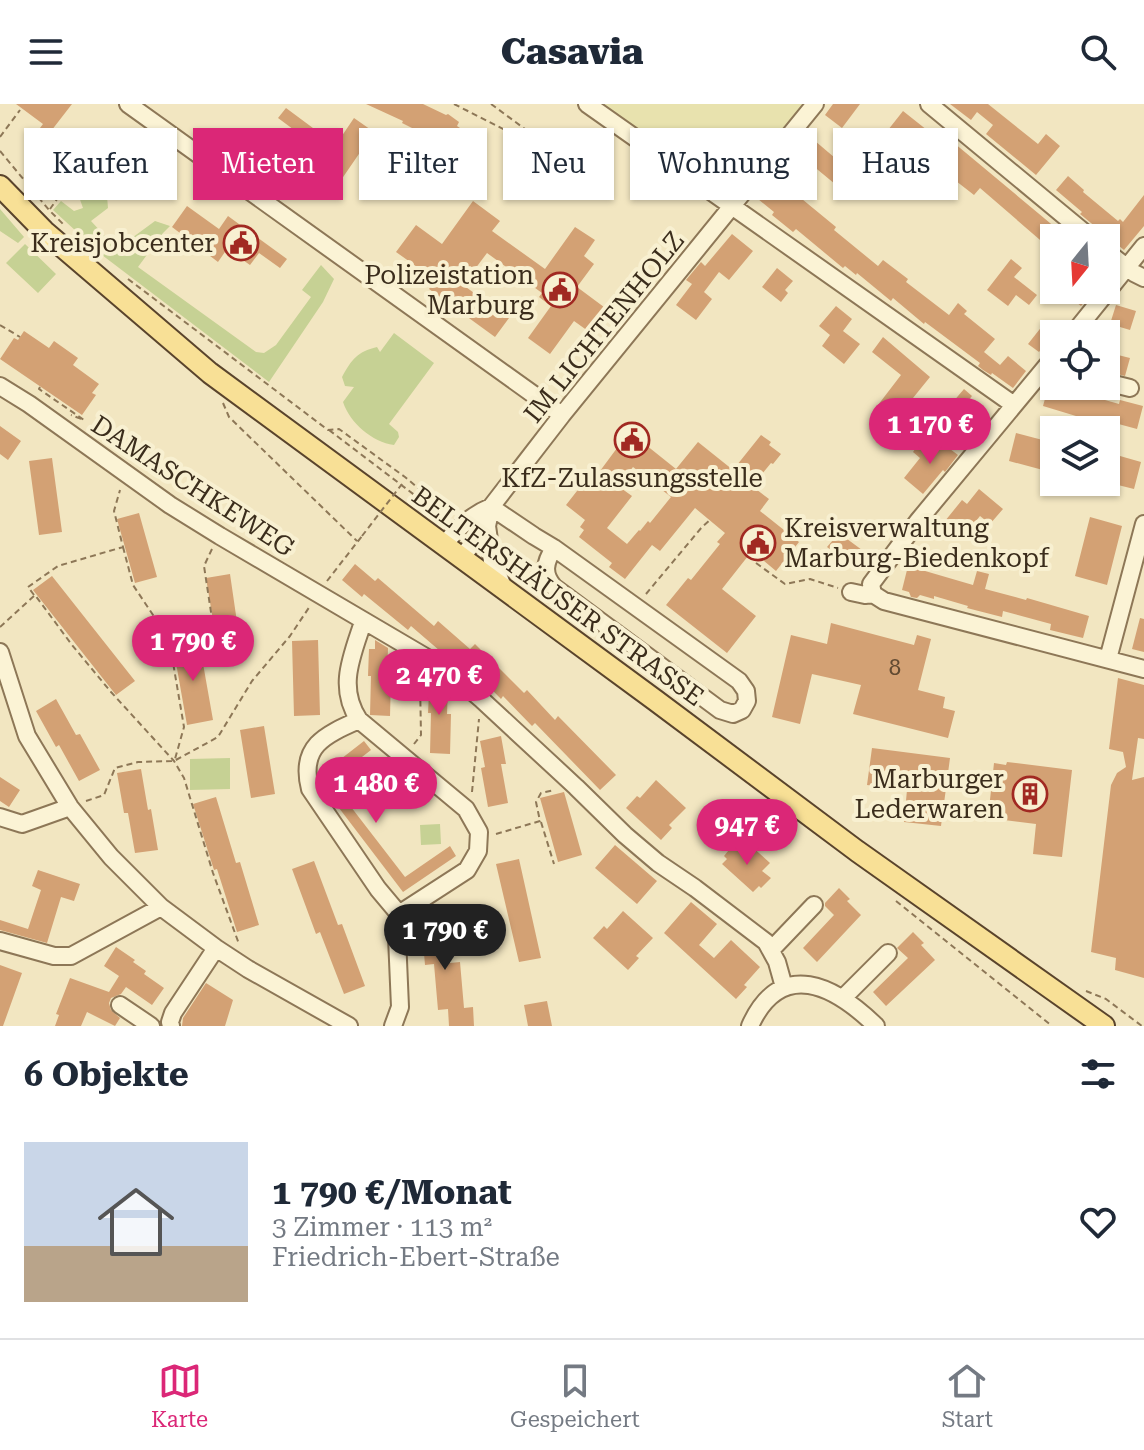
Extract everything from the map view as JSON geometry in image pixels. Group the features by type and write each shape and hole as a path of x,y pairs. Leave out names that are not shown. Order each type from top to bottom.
{"main road":[{"name":"BELTERSHÄUSER STRASSE","path":"0,186 44,231 210,373 461,558 515,588 643,691 847,844 1104,1026"}],"street":[{"path":"128,104 562,415"},
{"path":"587,104 1014,405"},
{"name":"IM LICHTENHOLZ","path":"515,588 492,561 487,526 491,507 815,104"},
{"path":"929,104 1074,224"},
{"path":"1084,320 1144,246"},
{"path":"1120,262 1144,278"},
{"path":"873,594 871,584 918,521 1040,376"},
{"name":"DAMASCHKEWEG","path":"0,386 170,505 446,669 625,835 766,942 777,962 784,987"},
{"path":"1120,386 1130,388"},
{"path":"491,507 554,548 739,681 746,691 747,701 742,710 733,714 720,710 554,587 545,573 554,548"},
{"name":"IM LICHTENHOLZ","path":"444,545 458,527 491,507"},
{"path":"1108,659 1144,524"},
{"name":"IM LICHTENHOLZ","path":"461,558 487,526"},
{"path":"851,592 873,594 884,601 1144,669"},
{"path":"363,622 347,678 352,709 359,720 466,809 479,832 478,851 467,870 399,914"},
{"path":"0,652 27,736 70,807 111,857 161,907 216,948 349,1026"},
{"path":"359,720 323,737 308,759 307,775 310,789 378,889 399,914 400,1007 393,1026"},
{"path":"0,817 22,824 70,807"},
{"path":"771,950 814,905"},
{"path":"0,941 54,956 71,956 161,907"},
{"path":"171,1026 173,1013 216,948"},
{"path":"843,998 888,953"},
{"path":"750,1026 764,1001 784,987 803,984 819,986 843,998 876,1026"},
{"path":"120,1005 151,1026"}],"path":[{"path":"454,104 503,129"},
{"path":"491,104 524,128"},
{"path":"0,137 20,110"},
{"path":"0,151 69,230"},
{"path":"49,210 56,200"},
{"path":"126,278 458,527"},
{"path":"0,325 20,337"},
{"path":"210,373 229,417 357,541"},
{"path":"328,430 339,429 405,477 430,498 431,507"},
{"path":"126,474 114,511 133,585 169,639 184,727 174,761"},
{"path":"70,807 104,795 115,768 138,762 174,761 218,737 252,681 290,636 357,541 402,484"},
{"path":"645,595 710,520"},
{"path":"220,536 204,566 214,632 224,650"},
{"path":"123,547 58,566 28,587 111,692 174,761 184,778 213,873 248,969"},
{"path":"489,548 501,551 515,588"},
{"path":"756,563 785,584 810,579 851,592"},
{"path":"0,627 35,595"},
{"path":"404,758 421,735 420,681 431,660"},
{"path":"466,809 473,790 481,699"},
{"path":"554,864 536,802 541,793 562,788 573,791 576,787"},
{"path":"479,836 540,821"},
{"path":"926,925 1052,1026"}],"shaded area":[{"path":"601,104 804,104 786,128 635,128"}],"green space":[{"path":"80,200 107,200 108,208 91,221 116,248 155,221 170,226 138,267 256,352 264,353 276,345 311,297 302,290 321,265 334,279 323,302 269,382 102,255 53,210 61,201 74,211 83,208"},
{"path":"0,209 24,237 18,243 0,231"},
{"path":"25,244 56,274 38,293 6,263"},
{"path":"394,333 434,363 389,424 398,432 399,437 394,445 370,436 356,424 343,402 354,387 345,386 342,377 356,357 377,347 380,352"},
{"path":"230,758 230,789 190,790 190,759"},
{"path":"440,824 441,844 421,845 420,825"}],"building":[{"path":"16,104 72,104 53,128 40,128 43,124"},
{"path":"366,104 423,104 448,114 459,122 457,126 460,128 412,128"},
{"path":"833,104 860,104 842,128 825,115"},
{"path":"950,104 988,104 1038,144 1046,134 1060,146 1036,175 986,134 993,125 977,112 971,120"},
{"path":"286,108 313,128 291,128 278,118"},
{"path":"903,111 924,128 890,128"},
{"path":"354,118 368,128 359,128 359,154 343,177 343,134"},
{"path":"817,143 833,156 833,182 817,169"},
{"path":"958,146 1051,224 1040,224 1040,240 980,188 974,195 958,183"},
{"path":"1068,176 1083,192 1123,222 1144,195 1144,226 1124,250 1120,247 1120,224 1092,224 1056,190"},
{"path":"759,200 803,200 878,266 883,260 949,315 958,303 967,311 964,314 995,339 984,352 1000,365 1008,356 1026,371 1013,388 983,370 978,366 980,363 893,298 891,301 857,273 845,266 843,268 796,229 793,232 772,215 774,212"},
{"path":"473,201 500,221 492,231 545,269 575,227 595,240 584,256 594,264 577,287 612,313 595,336 574,321 550,354 528,338 551,306 539,297 542,293 487,253 463,285 509,318 495,337 429,289 427,274 396,252 416,225 442,244"},
{"path":"187,206 219,229 228,216 287,259 280,268 259,253 250,265 227,249 218,262 172,227"},
{"path":"732,234 753,251 729,280 719,272 704,292 712,299 696,320 676,305 692,284 686,280 701,262 705,266"},
{"path":"1011,259 1022,268 1014,277 1037,295 1029,305 1016,295 1008,306 987,290"},
{"path":"777,268 793,281 785,290 788,293 781,302 762,287"},
{"path":"1116,305 1136,311 1130,330 1120,327 1120,320 1111,320"},
{"path":"836,306 852,319 843,331 860,344 844,364 822,346 830,335 819,326"},
{"path":"1040,329 1039,352 1028,344"},
{"path":"24,331 49,348 54,341 78,358 73,365 99,384 92,393 96,395 82,415 0,359 14,338 18,340"},
{"path":"883,337 930,377 896,419 878,405 901,375 872,352"},
{"path":"1120,356 1130,358 1125,376 1120,375"},
{"path":"964,389 972,396 967,402 979,413 967,427 946,410"},
{"path":"1045,400 1105,400 1119,404 1120,400 1143,406 1137,429 1120,424 1120,416 1076,416 1043,406"},
{"path":"0,426 21,441 8,460 0,454"},
{"name":"Kreisverwaltung Marburg-Biedenkopf","path":"633,432 676,469 698,442 733,470 761,435 781,454 752,486 769,499 760,511 799,542 776,571 752,551 722,589 756,616 727,653 666,605 688,578 691,580 725,533 695,508 660,551 652,545 625,579 609,567 612,563 579,537 585,520 566,505 595,468 600,471 620,444 622,446","holes":["633,467 671,497 650,523 648,521 627,544 607,528 632,496 618,486"]},
{"path":"1016,433 1040,439 1040,469 1009,461"},
{"path":"920,442 934,453 942,443 958,455 923,494 904,478 920,458 913,452"},
{"path":"1120,456 1141,462 1134,489 1120,486"},
{"path":"52,458 62,532 39,535 29,461"},
{"path":"979,489 1003,509 990,524 980,516 964,536 945,521 962,500 967,504"},
{"path":"139,513 157,577 135,583 117,519"},
{"path":"1090,517 1122,526 1107,585 1075,576"},
{"path":"839,533 862,550 851,565 827,547"},
{"path":"355,564 375,581 378,578 434,626 438,621 470,649 475,644 524,693 527,690 555,720 558,716 616,775 600,790 535,723 532,726 503,696 501,699 453,650 447,657 411,626 408,630 342,580"},
{"path":"908,566 973,585 977,571 989,574 985,589 1089,616 1083,638 1050,630 1051,624 1003,611 1002,617 934,596 934,599 920,595 911,597 909,592 902,590"},
{"path":"230,574 238,629 215,632 206,578"},
{"path":"52,576 135,681 116,695 33,590"},
{"path":"1140,618 1144,619 1144,652 1132,649"},
{"path":"831,623 914,645 917,635 931,639 918,690 945,697 943,708 955,711 948,738 853,714 861,685 812,674 800,724 772,717 791,635 827,644"},
{"path":"318,640 320,715 294,716 292,641"},
{"path":"375,640 388,648 390,716 370,715 369,649 375,649"},
{"path":"199,641 213,720 187,725 173,646"},
{"path":"430,672 448,687 450,754 430,753"},
{"path":"1118,678 1144,685 1144,739 1138,738 1132,780 1144,777 1144,978 1115,970 1116,958 1091,952 1111,785 1117,773 1126,767 1123,752 1109,749"},
{"path":"56,699 100,770 79,781 36,711"},
{"path":"264,726 275,794 251,798 240,730"},
{"path":"501,736 506,764 501,764 508,803 488,807 480,741"},
{"path":"364,741 371,750 331,781 405,877 450,846 456,856 403,892 320,783 319,776"},
{"path":"872,748 950,758 941,826 904,822 907,790 867,785"},
{"name":"Marburger Lederwaren","path":"1007,762 1072,770 1062,857 1033,854 1036,824 988,818 994,763 1006,765"},
{"path":"141,769 158,850 135,853 117,773"},
{"path":"0,777 20,790 9,807 0,801"},
{"path":"656,780 686,808 669,825 672,828 661,840 626,808"},
{"path":"564,792 582,855 558,862 540,798"},
{"path":"216,797 259,925 237,932 193,804"},
{"path":"615,845 657,881 637,904 595,868"},
{"path":"733,845 743,853 750,845 770,863 762,871 771,878 761,888 759,886 753,892 722,864"},
{"path":"519,859 541,958 519,962 496,864"},
{"path":"314,861 365,986 344,994 320,932 316,934 292,869"},
{"path":"38,870 80,884 74,901 61,897 47,943 0,930 0,920 28,929 41,890 32,886"},
{"path":"839,888 861,915 817,962 803,948 834,915 825,903"},
{"path":"691,902 717,924 699,945 714,958 731,940 760,967 736,999 664,933"},
{"path":"623,911 653,938 628,970 593,938 604,926 607,929"},
{"path":"446,916 450,963 460,962 464,1008 473,1007 474,1026 449,1026 448,1009 438,1010 434,964 425,965 421,918"},
{"path":"913,932 935,960 886,1006 873,992 908,958 897,948"},
{"path":"116,947 135,960 133,962 146,971 144,974 164,988 152,1005 126,987 109,1003 111,1010 120,1018 115,1026 87,1012 81,1026 55,1026 59,1015 56,1014 70,978 109,992 119,976 104,966"},
{"path":"0,965 22,973 3,1026 0,1026"},
{"path":"206,983 233,1000 225,1026 182,1026 183,1018"},
{"path":"547,1001 552,1026 528,1026 524,1005"}],"place":[{"name":"Kreisjobcenter","path":"241,243"},
{"name":"Polizeistation Marburg","path":"560,290"},
{"name":"KfZ-Zulassungsstelle","path":"632,440"},
{"name":"Kreisverwaltung Marburg-Biedenkopf","path":"758,543"},
{"name":"Marburger Lederwaren","path":"1030,794"}]}
